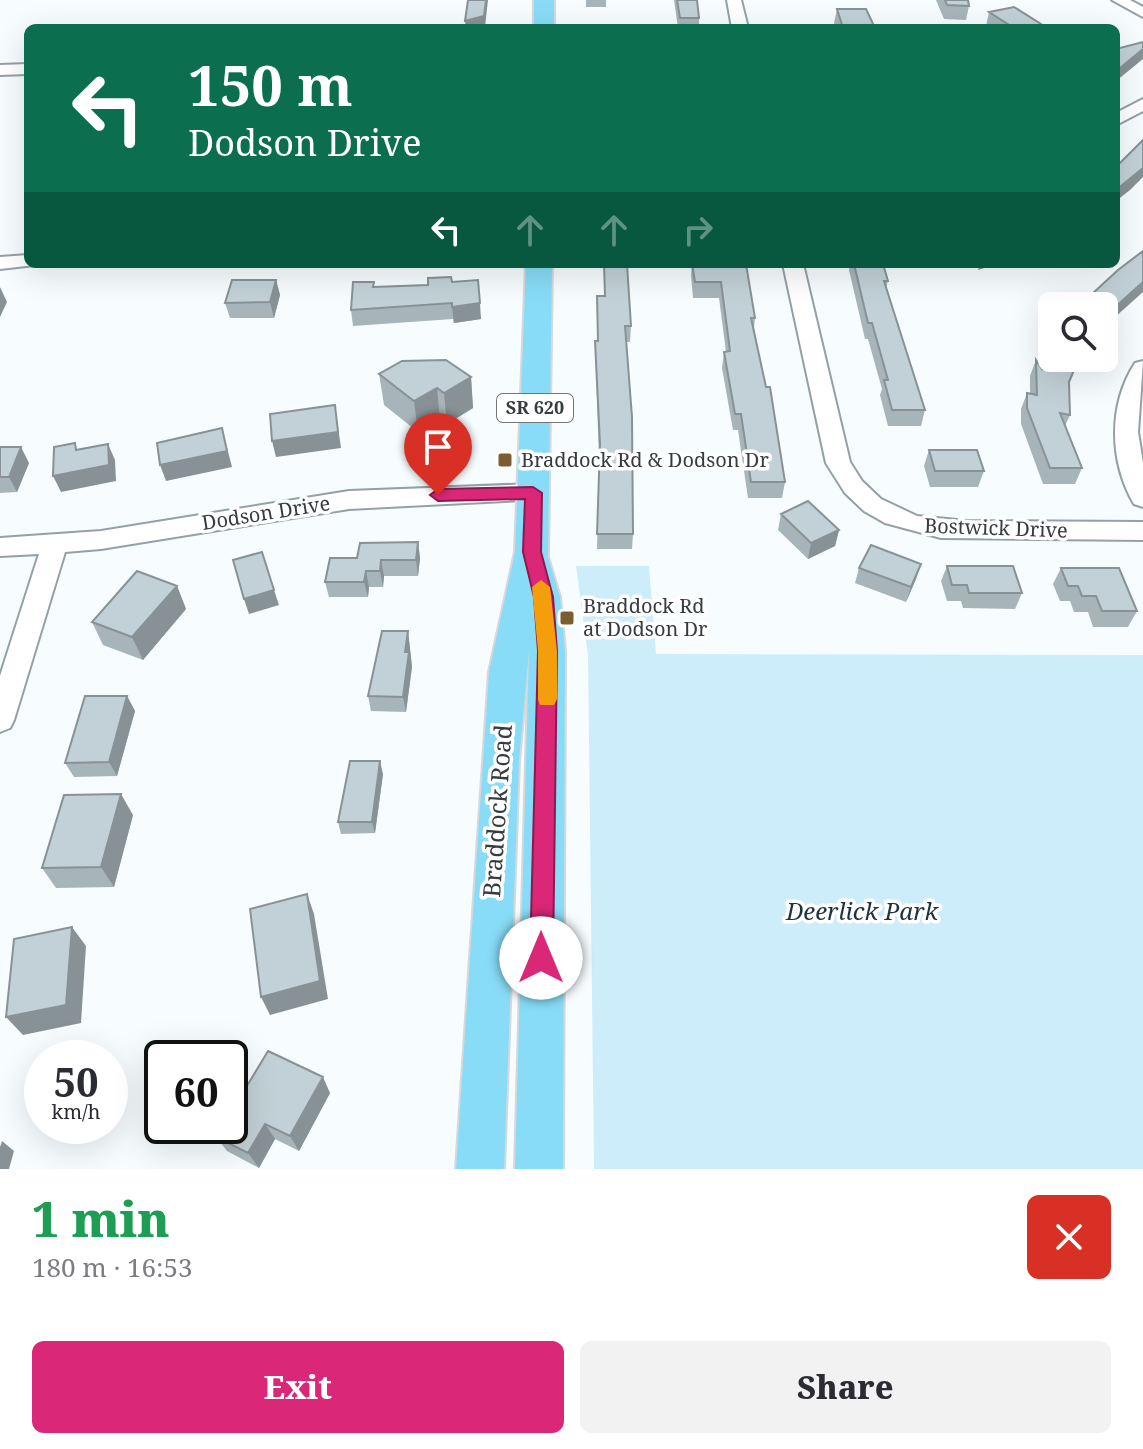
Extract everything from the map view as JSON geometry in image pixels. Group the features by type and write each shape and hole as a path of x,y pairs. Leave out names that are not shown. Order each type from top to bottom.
{"main road":[{"path":"544,0 544,24"},
{"name":"Braddock Road","path":"480,1169 503,716 507,672 532,552 539,268"},
{"name":"Braddock Road","path":"532,552 543,597 547,651 539,1169"}],"street":[{"path":"734,0 739,24"},
{"path":"1119,0 1143,13"},
{"path":"0,70 24,69"},
{"path":"1120,118 1143,104"},
{"path":"0,263 24,261"},
{"name":"Bostwick Drive","path":"794,268 838,463 847,481 862,499 896,519 943,530 1143,531"},
{"path":"1143,368 1132,388 1125,427 1129,458 1143,498"},
{"name":"Dodson Drive","path":"0,547 101,540 336,502 533,493"},
{"path":"0,720 55,544"}],"green space":[{"name":"Deerlick Park","path":"576,566 649,566 656,654 1143,655 1143,1169 594,1169 588,655"}],"building":[{"path":"468,0 486,0 484,16 465,21"},
{"path":"677,0 697,0 699,18 680,18"},
{"path":"945,0 968,0 969,6 947,5"},
{"path":"1014,7 1041,24 1008,24 989,12"},
{"path":"837,9 866,9 873,24 842,24"},
{"path":"1143,42 1143,49 1120,68 1120,48"},
{"path":"1143,140 1143,168 1120,187 1120,163"},
{"path":"1143,251 1143,282 1118,304 1118,292 1094,292"},
{"path":"604,268 627,268 631,326 625,326 632,417 633,534 597,534 600,444 595,341 598,341 597,296 605,296"},
{"path":"693,268 747,268 755,318 751,318 766,387 770,387 785,482 751,482 741,414 735,414 724,352 730,351 721,282 695,282"},
{"path":"855,268 884,268 888,281 884,281 925,410 892,410 884,380 888,380 872,323 868,323"},
{"path":"451,277 452,282 478,280 480,303 452,307 452,303 351,310 353,282 374,282 373,287 428,285 428,278"},
{"path":"232,280 276,280 270,302 225,303"},
{"path":"446,360 471,377 444,393 437,388 414,401 379,374 402,361"},
{"path":"1036,360 1038,372 1073,372 1069,382 1070,415 1060,413 1082,468 1050,468 1027,408 1027,393 1037,395"},
{"path":"335,405 338,432 272,441 270,414"},
{"path":"222,428 227,451 160,465 157,443"},
{"path":"75,443 76,450 108,444 109,465 53,476 54,447"},
{"path":"0,447 21,447 9,477 0,477"},
{"path":"929,450 977,450 984,471 935,471"},
{"path":"808,501 839,530 811,543 781,514"},
{"path":"418,542 416,560 381,560 380,571 366,571 364,582 325,582 330,558 357,558 360,543"},
{"path":"871,545 921,564 911,587 859,568"},
{"path":"262,552 274,590 244,599 233,560"},
{"path":"947,566 1013,566 1022,593 969,593 967,585 952,585"},
{"path":"1061,568 1119,568 1137,611 1102,611 1096,596 1082,596 1078,586 1068,586"},
{"path":"137,571 177,586 132,637 92,622"},
{"path":"382,631 408,631 405,652 409,652 403,697 368,696"},
{"path":"85,696 127,696 109,762 65,763"},
{"path":"350,761 380,761 372,822 338,822"},
{"path":"121,794 101,867 42,868 64,795"},
{"path":"307,894 320,981 261,997 250,909"},
{"path":"72,927 66,1005 6,1017 14,939"},
{"path":"268,1051 323,1077 290,1136 265,1124 248,1153 230,1144 248,1144 248,1084"}],"slow traffic":[{"path":"541,587 547,651 547,699"}],"place":[{"name":"Braddock Rd & Dodson Dr","path":"505,460"},
{"name":"Braddock Rd at Dodson Dr","path":"567,618"}],"route":[{"path":"438,495 533,493 532,552 543,597 547,651 541,958"}]}
